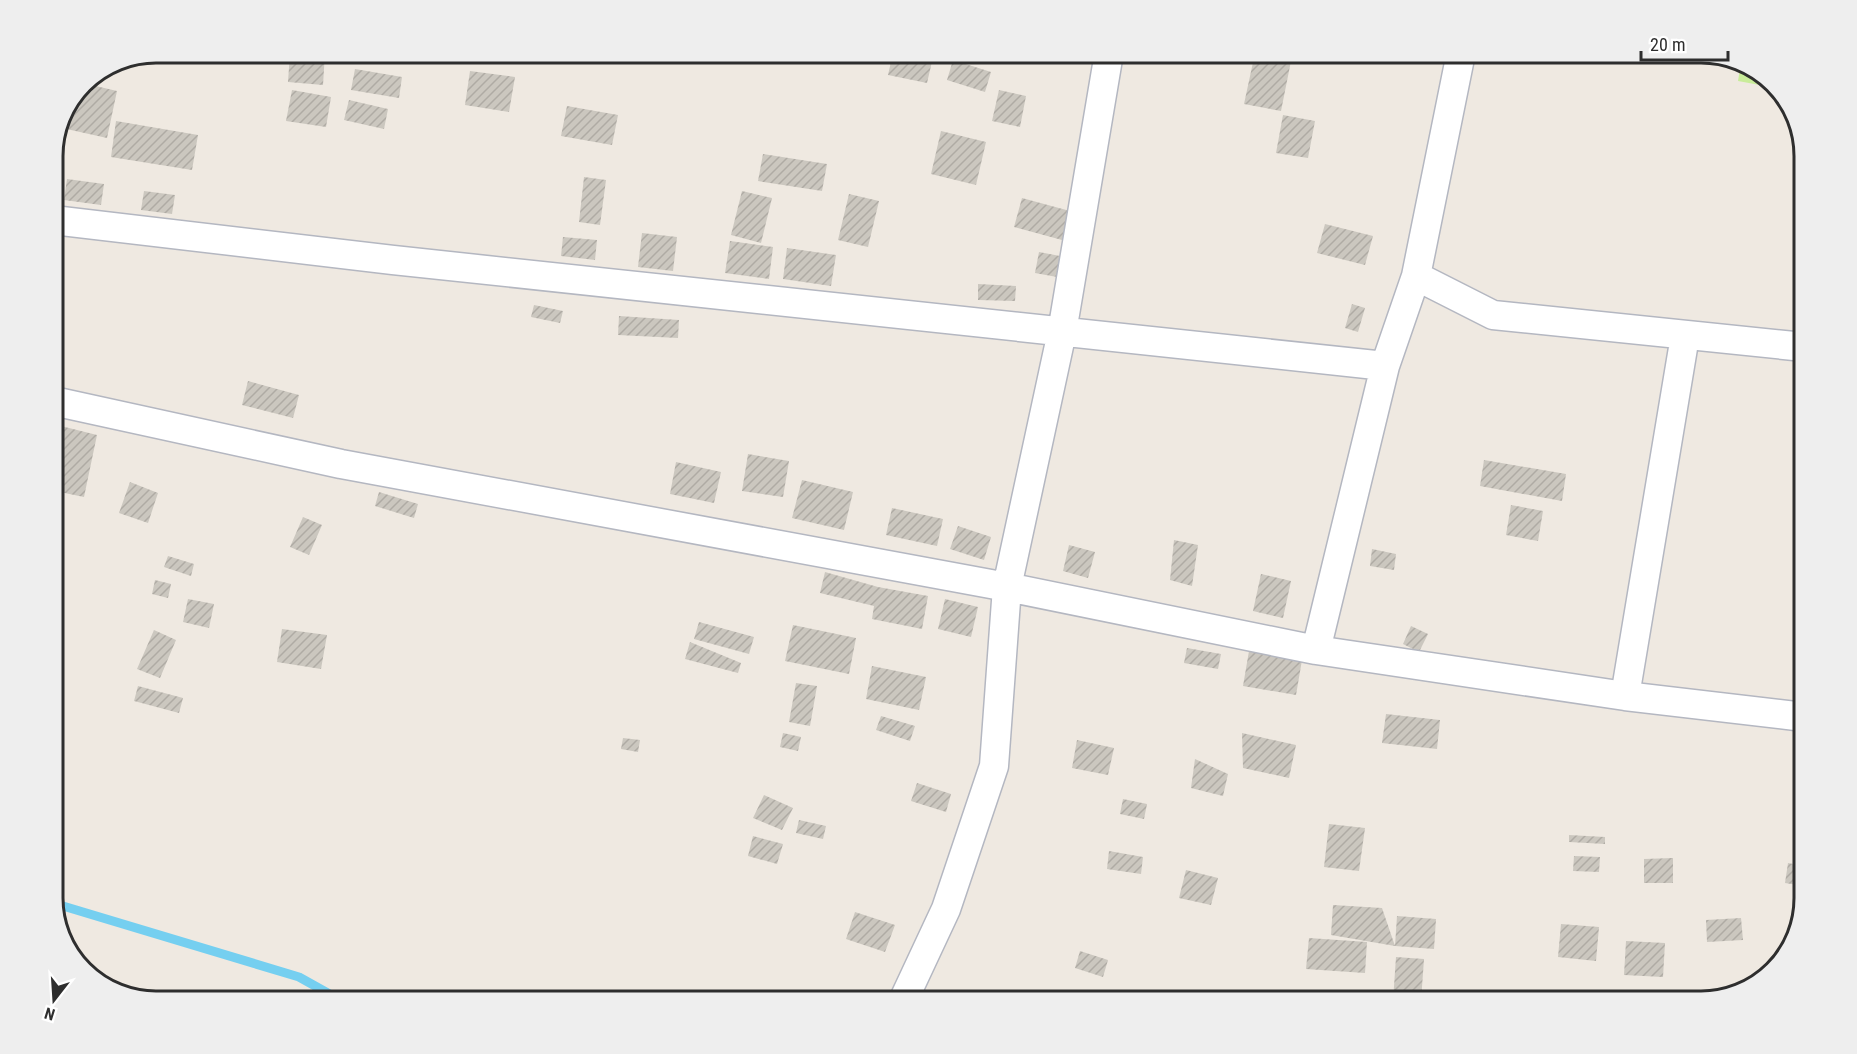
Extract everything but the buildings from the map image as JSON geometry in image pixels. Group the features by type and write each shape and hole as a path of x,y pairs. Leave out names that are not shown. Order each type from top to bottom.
{"street":[{"path":"908,991 946,909 994,766 1007,587 1062,332 1107,63"},
{"path":"1316,650 1385,366 1416,276 1459,63"},
{"path":"63,220 393,260 1385,366"},
{"path":"1416,276 1493,315 1794,346"},
{"path":"1625,696 1685,336"},
{"path":"63,403 341,464 1007,587 1316,650 1625,696 1794,716"}],"green space":[{"path":"1740,71 1762,85 1738,81"}],"waterway":[{"path":"63,906 299,977 324,991"}]}
